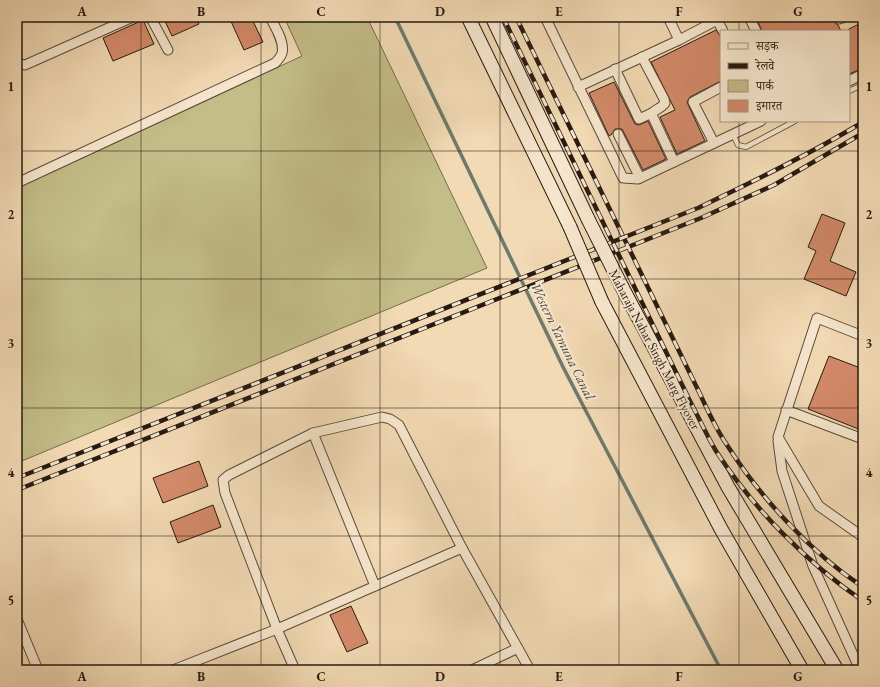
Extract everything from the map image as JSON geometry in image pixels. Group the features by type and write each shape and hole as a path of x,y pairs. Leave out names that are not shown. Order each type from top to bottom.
{"main road":[{"name":"Maharaja Nahar Singh Marg Flyover","path":"468,17 570,227 602,302 721,529 801,668"},
{"name":"Maharaja Nahar Singh Marg Flyover","path":"492,17 622,287 728,487 837,670"}],"street":[{"path":"20,66 134,17"},
{"path":"148,17 152,20 168,50"},
{"path":"17,183 275,63 281,57 283,52 280,37 270,17"},
{"path":"545,17 623,178 640,178 759,122"},
{"path":"668,17 679,40"},
{"path":"749,17 756,30"},
{"path":"838,17 840,19 845,17"},
{"path":"578,87 679,40 720,18 723,30"},
{"path":"615,69 639,119 652,113 665,103 642,57"},
{"path":"850,80 863,74"},
{"path":"714,143 693,102 720,88"},
{"path":"652,113 674,162"},
{"path":"738,122 742,130"},
{"path":"618,134 640,178"},
{"path":"860,670 813,566 782,471 778,437 817,318 863,336"},
{"path":"786,410 863,439"},
{"path":"295,670 277,629 225,493 223,480 229,475 313,433 382,417 390,418 399,425 462,548 530,670"},
{"path":"313,433 374,586"},
{"path":"778,437 819,506 863,537"},
{"path":"172,670 277,629 462,548"},
{"path":"17,619 38,670"},
{"path":"472,670 518,648"}],"lane":[{"path":"850,91 860,86"},
{"path":"733,134 738,145 746,147 792,122"}],"green space":[{"path":"284,17 367,17 487,268 17,463 17,188 302,56"}],"building":[{"path":"163,17 196,17 199,24 172,36"},
{"path":"229,17 251,17 263,42 244,50"},
{"path":"756,17 832,17 840,30 762,30"},
{"path":"143,20 154,44 113,61 103,38"},
{"path":"863,22 863,68 850,74 850,30 849,29"},
{"path":"716,30 720,36 720,82 690,97 687,102 705,141 677,154 660,117 675,110 651,62"},
{"path":"614,82 635,124 639,125 648,121 666,159 643,170 622,129 615,129 609,136 589,93"},
{"path":"822,214 845,223 830,261 856,272 846,296 804,279 816,251 808,247"},
{"path":"829,356 863,369 863,424 861,430 808,409"},
{"path":"199,461 208,486 163,503 153,478"},
{"path":"213,505 221,527 178,543 170,522"},
{"path":"351,606 368,643 347,652 330,615"}],"waterway":[{"name":"Western Yamuna Canal","path":"395,17 563,367 721,670"}],"railway":[{"path":"503,17 689,399 716,451 747,493 782,533 822,570 863,601"},
{"path":"516,17 723,439 740,465 788,523 824,558 863,587"},
{"path":"17,478 698,208 802,156 863,122"},
{"path":"17,490 701,218 774,185 863,133"}]}
